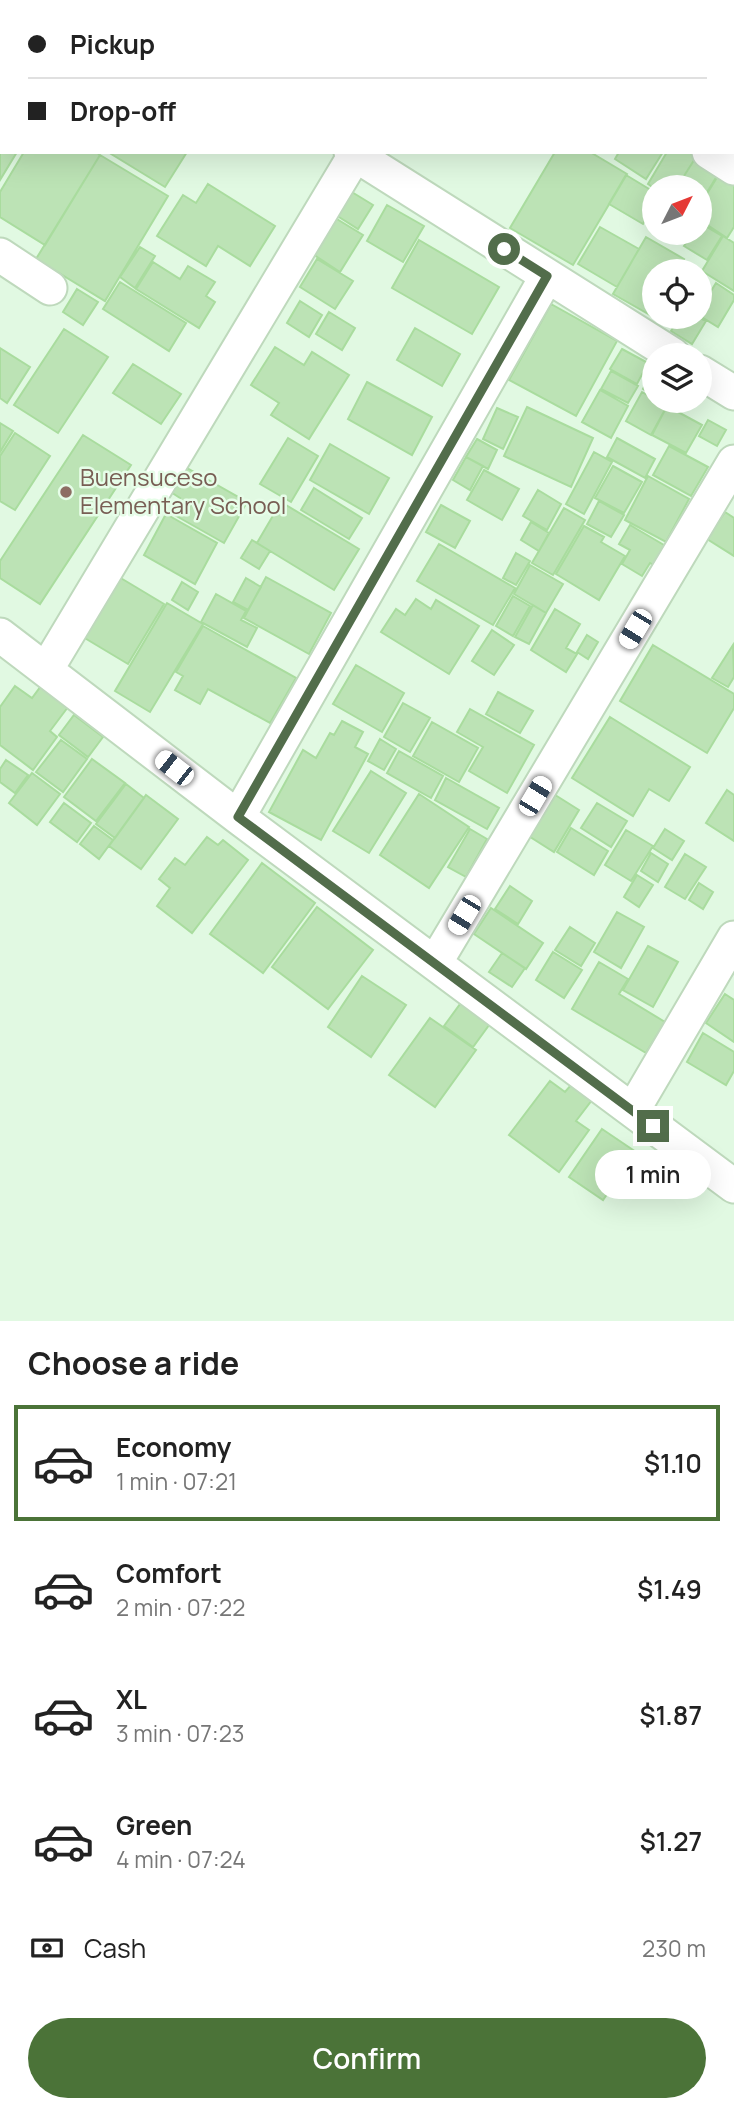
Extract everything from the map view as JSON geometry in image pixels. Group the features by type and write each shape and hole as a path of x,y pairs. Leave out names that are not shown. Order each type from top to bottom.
{"street":[{"path":"46,670 352,154"},
{"path":"355,154 655,343"},
{"path":"712,154 734,168"},
{"path":"0,255 50,288"},
{"path":"238,817 547,276"},
{"path":"712,379 734,393"},
{"path":"435,963 734,462"},
{"path":"0,635 238,817 734,1186"},
{"path":"633,1110 734,938"}],"building":[{"path":"0,154 16,154 0,180"},
{"path":"23,154 100,155 45,245 0,217 0,192"},
{"path":"111,154 186,154 165,187"},
{"path":"554,154 593,154 627,174 573,265 510,228"},
{"path":"618,154 662,154 649,175 642,176 615,159"},
{"path":"666,154 692,154 696,157 685,175 653,175"},
{"path":"100,155 168,196 105,301 36,259"},
{"path":"696,157 720,171 712,184 712,175 685,175"},
{"path":"721,171 734,179 734,227 727,238 712,228 712,186"},
{"path":"626,175 642,185 642,223 609,204"},
{"path":"208,184 275,226 250,266 218,246 206,266 157,236 183,195 196,203"},
{"path":"342,186 373,205 358,229 328,210"},
{"path":"387,205 424,226 403,262 367,241"},
{"path":"327,213 363,235 340,272 305,249"},
{"path":"600,227 639,249 617,287 578,264"},
{"path":"712,230 722,236 708,259 684,246 712,245"},
{"path":"723,236 734,243 734,291 712,277 712,259 709,259"},
{"path":"419,240 499,287 472,334 392,288"},
{"path":"642,244 660,245 684,259 642,259 642,310 613,294"},
{"path":"140,247 155,256 135,288 120,277"},
{"path":"317,259 353,281 335,309 300,287"},
{"path":"153,262 180,279 188,266 215,282 206,296 215,302 199,328 136,289"},
{"path":"120,282 186,323 169,351 103,309"},
{"path":"716,283 734,295 734,300 718,327 712,323 712,290"},
{"path":"77,289 98,302 83,325 63,312"},
{"path":"300,301 322,315 309,337 287,323"},
{"path":"551,304 617,341 576,416 509,380"},
{"path":"329,312 355,328 342,350 316,334"},
{"path":"415,328 460,354 442,386 397,360"},
{"path":"64,329 108,357 58,433 14,405"},
{"path":"672,329 701,329 693,343 671,331"},
{"path":"275,347 304,365 312,352 349,375 309,439 271,415 279,403 251,385"},
{"path":"0,348 30,367 7,403 0,398"},
{"path":"622,349 642,360 642,374 637,384 610,369"},
{"path":"133,364 181,394 161,424 113,393"},
{"path":"611,371 638,386 628,403 601,389"},
{"path":"367,382 432,417 412,455 348,419"},
{"path":"600,390 628,406 611,438 582,422"},
{"path":"642,392 642,413 663,413 651,435 626,421"},
{"path":"527,407 593,438 571,487 504,456"},
{"path":"497,408 518,417 503,449 483,439"},
{"path":"663,413 680,413 702,425 686,453 652,435"},
{"path":"708,420 726,430 717,446 699,436"},
{"path":"0,423 13,431 0,452"},
{"path":"15,433 50,456 15,510 0,501 0,456"},
{"path":"83,435 131,465 40,604 0,578 0,561"},
{"path":"288,438 318,456 291,502 260,484"},
{"path":"617,438 655,459 645,478 607,457"},
{"path":"477,439 497,450 488,469 466,457"},
{"path":"330,444 389,478 369,514 310,480"},
{"path":"669,446 708,467 691,496 653,475"},
{"path":"594,452 612,462 584,514 566,504"},
{"path":"466,457 483,466 470,490 453,480"},
{"path":"180,464 247,502 224,543 171,513 180,498 166,489"},
{"path":"613,466 642,482 624,513 595,498"},
{"path":"484,470 519,489 502,520 467,500"},
{"path":"648,476 689,499 666,542 625,520"},
{"path":"314,488 362,518 349,539 301,510"},
{"path":"538,490 561,504 547,530 523,516"},
{"path":"599,501 624,515 611,537 587,524"},
{"path":"281,502 359,549 334,590 257,543"},
{"path":"441,505 470,521 455,548 426,532"},
{"path":"564,508 585,520 553,575 532,563"},
{"path":"725,512 734,518 734,556 707,539"},
{"path":"166,514 217,543 195,584 144,555"},
{"path":"531,522 549,533 539,551 521,540"},
{"path":"630,525 669,548 657,567 650,563 642,576 622,564 630,550 619,544"},
{"path":"584,526 604,537 601,542 625,556 599,600 556,574"},
{"path":"252,540 270,551 259,569 241,558"},
{"path":"439,544 515,588 493,625 417,581"},
{"path":"516,553 530,561 516,585 503,578"},
{"path":"530,565 563,584 546,613 514,594"},
{"path":"119,577 164,604 128,664 83,637"},
{"path":"266,577 331,613 309,654 244,618"},
{"path":"246,578 261,587 248,610 233,602"},
{"path":"182,582 198,592 188,610 172,600"},
{"path":"216,594 246,611 241,620 257,628 247,647 201,622"},
{"path":"513,596 530,606 513,636 496,626"},
{"path":"416,599 431,609 436,600 479,626 449,674 381,632 396,609 405,615"},
{"path":"167,603 203,624 150,712 115,691"},
{"path":"533,605 546,613 529,644 515,637"},
{"path":"555,609 580,624 566,648 577,654 566,672 531,650"},
{"path":"203,626 296,678 270,723 208,689 200,704 175,690 183,676 176,672"},
{"path":"492,630 514,645 494,675 472,661"},
{"path":"587,635 598,642 588,659 577,652"},
{"path":"653,645 734,694 734,708 707,753 620,701"},
{"path":"733,645 734,677 728,687 712,678"},
{"path":"356,665 404,693 382,732 333,704"},
{"path":"15,686 32,698 41,686 68,707 50,731 57,737 33,770 0,745 0,707"},
{"path":"498,692 533,711 520,733 486,714"},
{"path":"403,703 430,718 410,752 384,737"},
{"path":"470,709 534,745 507,793 469,771 483,747 457,732"},
{"path":"74,715 103,737 88,757 59,735"},
{"path":"610,717 690,767 669,801 649,789 633,816 572,778"},
{"path":"342,721 363,732 355,747 368,754 321,840 269,812 303,750 316,758 330,733 334,735"},
{"path":"432,722 478,748 459,782 413,756"},
{"path":"380,739 396,749 384,770 368,761"},
{"path":"61,740 87,759 63,792 36,772"},
{"path":"399,751 443,776 431,798 387,773"},
{"path":"92,759 125,783 96,821 64,797"},
{"path":"6,760 28,775 15,793 0,782 0,769"},
{"path":"371,771 406,793 369,853 333,831"},
{"path":"32,773 60,794 37,825 9,803"},
{"path":"446,778 499,808 487,829 435,800"},
{"path":"126,784 144,798 115,838 96,824"},
{"path":"727,790 734,795 734,841 706,823"},
{"path":"552,793 579,810 554,852 527,835"},
{"path":"419,794 469,827 429,888 380,855"},
{"path":"146,795 178,819 141,869 109,846"},
{"path":"64,803 91,823 77,842 50,822"},
{"path":"597,803 627,821 611,847 581,828"},
{"path":"94,826 113,840 99,859 80,844"},
{"path":"571,828 608,851 594,875 557,852"},
{"path":"470,829 487,839 466,877 448,867"},
{"path":"665,829 684,841 672,860 653,848"},
{"path":"626,830 653,846 631,881 605,865"},
{"path":"207,837 218,845 223,840 248,860 192,933 157,906 170,888 159,879 175,858 185,865"},
{"path":"651,853 668,864 658,882 641,871"},
{"path":"685,854 706,867 685,899 665,887"},
{"path":"262,863 315,903 263,973 210,934"},
{"path":"637,875 653,885 639,907 624,897"},
{"path":"699,883 713,892 703,909 689,900"},
{"path":"510,886 532,901 518,924 495,909"},
{"path":"317,907 373,950 328,1009 272,967"},
{"path":"491,908 543,943 526,969 474,934"},
{"path":"617,912 644,927 621,968 594,952"},
{"path":"570,927 595,943 581,966 555,950"},
{"path":"648,946 678,962 653,1007 623,990"},
{"path":"553,952 582,970 564,998 536,980"},
{"path":"502,953 525,968 512,987 489,972"},
{"path":"599,962 628,979 619,994 665,1022 646,1053 572,1009"},
{"path":"362,976 406,1005 371,1057 328,1027"},
{"path":"725,994 734,1000 734,1042 706,1023"},
{"path":"463,1000 492,1021 473,1047 444,1026"},
{"path":"430,1018 476,1050 435,1107 389,1075"},
{"path":"703,1033 734,1052 734,1071 726,1085 687,1062"},
{"path":"550,1081 565,1092 571,1085 592,1100 576,1121 589,1130 559,1172 509,1135"},
{"path":"602,1129 636,1152 603,1200 569,1177"}],"place":[{"name":"Buensuceso Elementary School","path":"66,492"}],"route":[{"path":"504,249 547,276 238,817 653,1126"}]}
